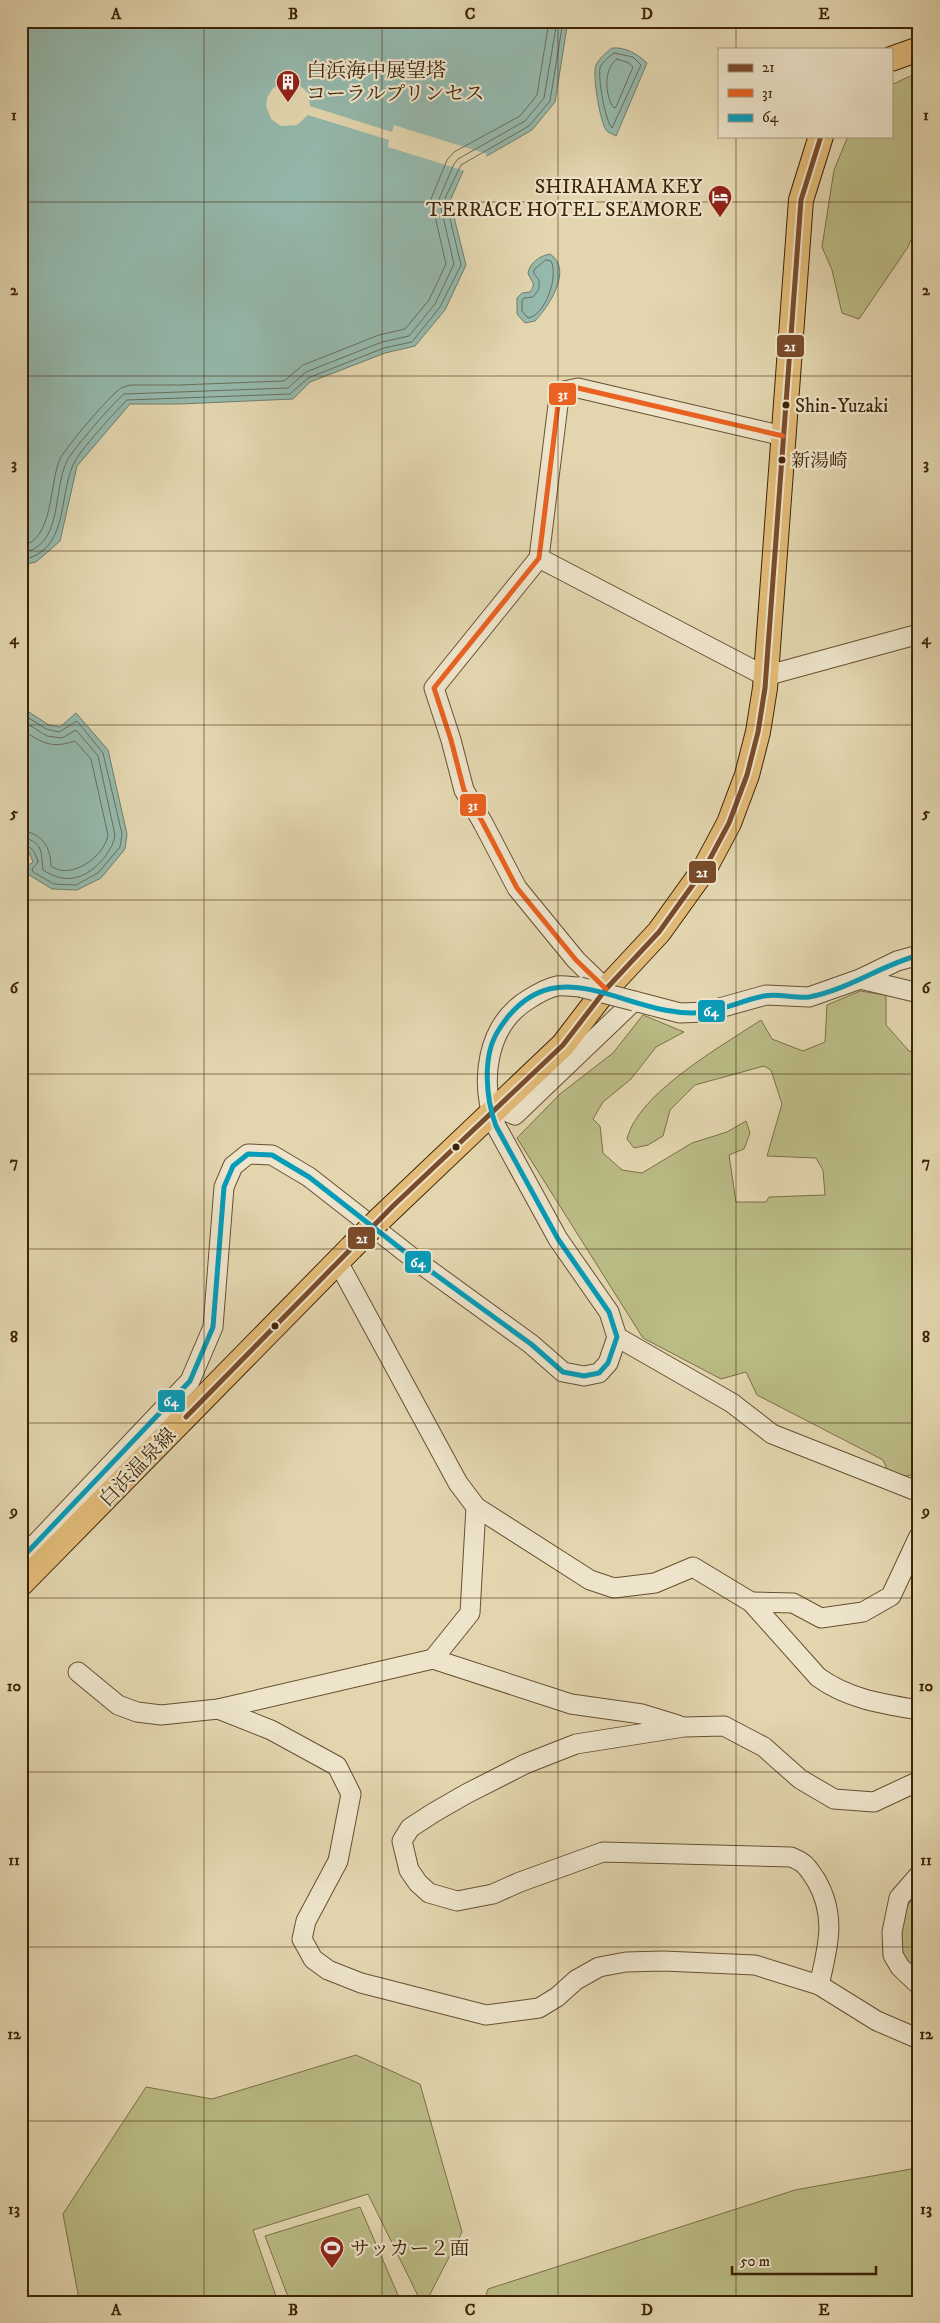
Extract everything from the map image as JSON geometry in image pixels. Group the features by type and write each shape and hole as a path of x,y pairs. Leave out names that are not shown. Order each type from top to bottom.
{"main road":[{"path":"892,59 919,49"},
{"name":"白浜温泉線","path":"21,1584 379,1220 563,1044 606,989 659,932 705,868 729,823 752,758 758,732 765,676 801,200 820,138"}],"street":[{"path":"606,989 576,960 517,888 464,790 451,740 434,688 539,558 558,405 564,391 578,388 783,436"},
{"path":"539,558 765,676 919,634"},
{"path":"21,1558 190,1381 213,1326 224,1187 233,1166 248,1154 272,1155 309,1177 414,1259 530,1344 563,1372 584,1376 599,1373 608,1363 617,1337 609,1312 558,1239 496,1126 488,1069 490,1050 496,1034 506,1018 519,1005 556,986 580,987 680,1013 705,1012 766,995 809,997 860,979 896,961 919,955"},
{"path":"860,979 919,993"},
{"path":"494,1110 515,1115 634,1002"},
{"path":"345,1255 458,1483 476,1508 590,1580 614,1588 655,1583 693,1568 751,1602 818,1677 830,1686 866,1700 919,1710"},
{"path":"617,1337 732,1404 772,1434 919,1492"},
{"path":"434,1659 470,1613 476,1508"},
{"path":"751,1602 792,1604 821,1618 863,1612 892,1596 919,1536"},
{"path":"78,1672 118,1705 137,1712 161,1715 218,1709 434,1659 571,1704 642,1714 684,1727"},
{"path":"218,1709 271,1730 337,1766 351,1794 338,1861 306,1921 302,1939 313,1959 328,1970 362,1982 486,2015 539,2008 576,1980 599,1967 626,1962 725,1962 755,1965 820,1985 877,2021 919,2039"},
{"path":"820,1985 830,1927 828,1907 820,1886 805,1863 792,1857 603,1852 520,1882 493,1894 457,1902 429,1893 409,1870 402,1842 410,1828 466,1794 525,1764 576,1744 684,1727 724,1726 764,1747 800,1779 834,1799 874,1802 919,1782"},
{"path":"919,1875 899,1898 892,1932 893,1955 900,1967 919,1985"}],"green space":[{"path":"919,72 919,221 908,247 859,319 842,313 832,270 822,247 834,170 847,138 892,138 892,85"},
{"path":"860,991 886,995 886,1025 909,1051 919,1054 919,1153 917,1154 919,1159 919,1474 891,1478 883,1460 757,1395 746,1372 721,1379 643,1338 517,1138 560,1094 613,1053 643,1015 684,1032 656,1047 631,1079 603,1102 593,1119 600,1126 603,1153 622,1170 642,1173 692,1143 727,1132 746,1121 750,1133 744,1149 729,1155 736,1202 766,1202 769,1197 825,1195 823,1170 816,1158 767,1156 782,1104 771,1070 764,1066 695,1085 670,1110 663,1136 648,1145 634,1148 627,1139 634,1122 664,1088 704,1057 761,1020 772,1039 803,1051 825,1042 827,1005"},
{"path":"919,1888 919,1971 902,1952 899,1930 906,1909"},
{"path":"356,2055 420,2084 462,2232 426,2302 421,2302 368,2194 253,2230 278,2302 86,2302 79,2299 63,2214 146,2087 212,2099"},
{"path":"919,2163 919,2302 484,2302 488,2289 795,2190 911,2169"},
{"name":"サッカー２面","path":"360,2207 401,2302 290,2302 265,2236"}],"water":[{"path":"21,21 568,21 555,102 532,130 464,169 450,201 466,265 445,310 415,346 385,353 310,382 293,399 180,404 130,404 77,466 60,541 36,562 21,565"},
{"path":"612,48 631,52 647,63 616,136 607,131 601,117 595,78 596,65 603,55"},
{"path":"550,254 557,261 560,269 556,288 552,298 535,321 525,323 517,314 517,298 522,293 530,292 532,289 533,284 528,273 533,263 539,258"},
{"path":"21,707 49,725 60,727 76,713 108,750 127,834 125,849 101,878 77,890 52,889 21,870 33,862 29,852 21,849"}],"pier":[{"path":"287,82 296,84 308,93 310,106 392,132 394,125 487,154 485,160 465,171 388,147 389,140 308,115 297,125 281,126 271,119 266,106 267,98 273,88"}],"transit line":[{"name":"21","path":"186,1417 393,1206 563,1045 606,989 659,932 705,868 729,823 747,775 758,732 765,688 801,200 820,138"},
{"name":"31","path":"606,989 576,960 517,888 464,790 451,740 434,688 539,558 558,405 564,391 578,388 783,436"},
{"name":"64","path":"21,1559 190,1381 213,1327 224,1187 233,1166 248,1154 272,1155 309,1177 414,1259 531,1344 563,1372 584,1376 599,1373 608,1363 617,1337 609,1312 558,1239 496,1126 490,1103 487,1078 490,1053 498,1031 520,1004 544,990 569,987 595,991 650,1007 678,1012 706,1012 764,996 809,997 823,994 905,959 919,955"}],"place":[{"name":"白浜海中展望塔 コーラルプリンセス","path":"288,103"},
{"name":"SHIRAHAMA KEY TERRACE HOTEL SEAMORE","path":"720,218"},
{"name":"Shin-Yuzaki","path":"786,405"},
{"name":"新湯崎","path":"782,460"},
{"name":"サッカー２面","path":"332,2269"}]}
